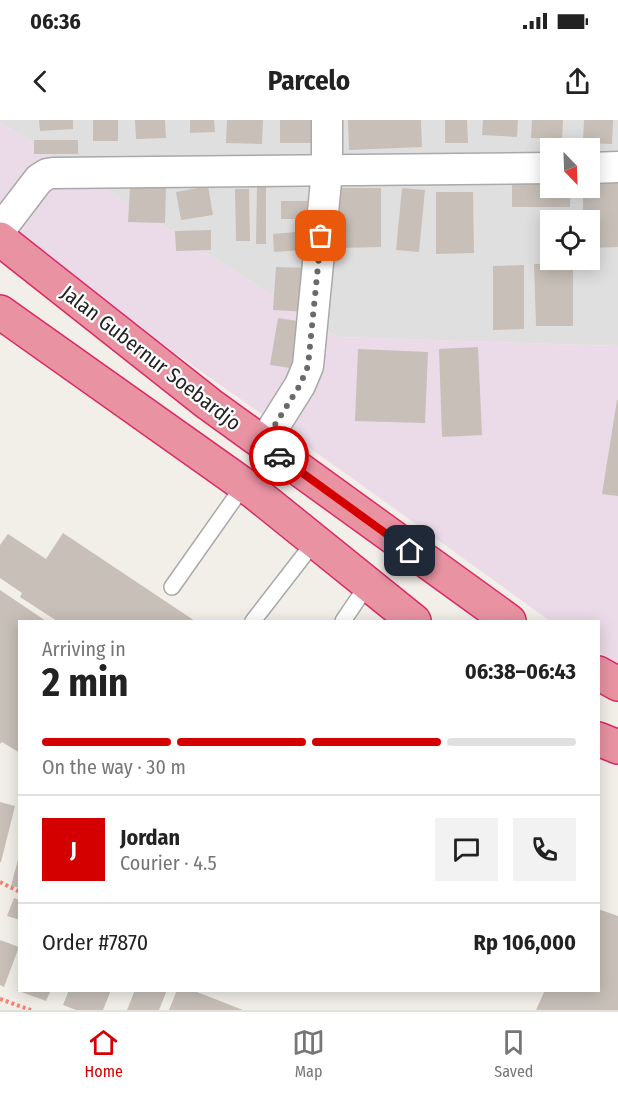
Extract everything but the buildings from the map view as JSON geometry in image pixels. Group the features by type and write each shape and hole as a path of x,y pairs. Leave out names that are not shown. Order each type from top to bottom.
{"highway":[{"name":"Jalan Gubernur Soebardjo","path":"0,239 200,397 508,620"},
{"path":"0,312 244,485 413,620"},
{"path":"600,674 618,684"},
{"path":"600,740 618,747"}],"street":[{"path":"263,444 300,385 308,366 327,171 327,120"},
{"path":"600,168 618,167"},
{"path":"0,230 39,179 46,174 53,173 540,168"}],"lane":[{"path":"172,587 244,485"},
{"path":"254,620 315,541"},
{"path":"344,620 368,584"}],"path":[{"path":"0,882 18,891"},
{"path":"0,999 31,1010"}],"shaded area":[{"path":"0,120 618,120 618,346 338,337"},
{"path":"0,122 338,337 618,346 618,664 600,653 600,620 549,620 0,229"}],"way so far":[{"path":"279,456 263,444 300,385 308,366 321,236"}],"route":[{"path":"279,456 410,551"}]}
